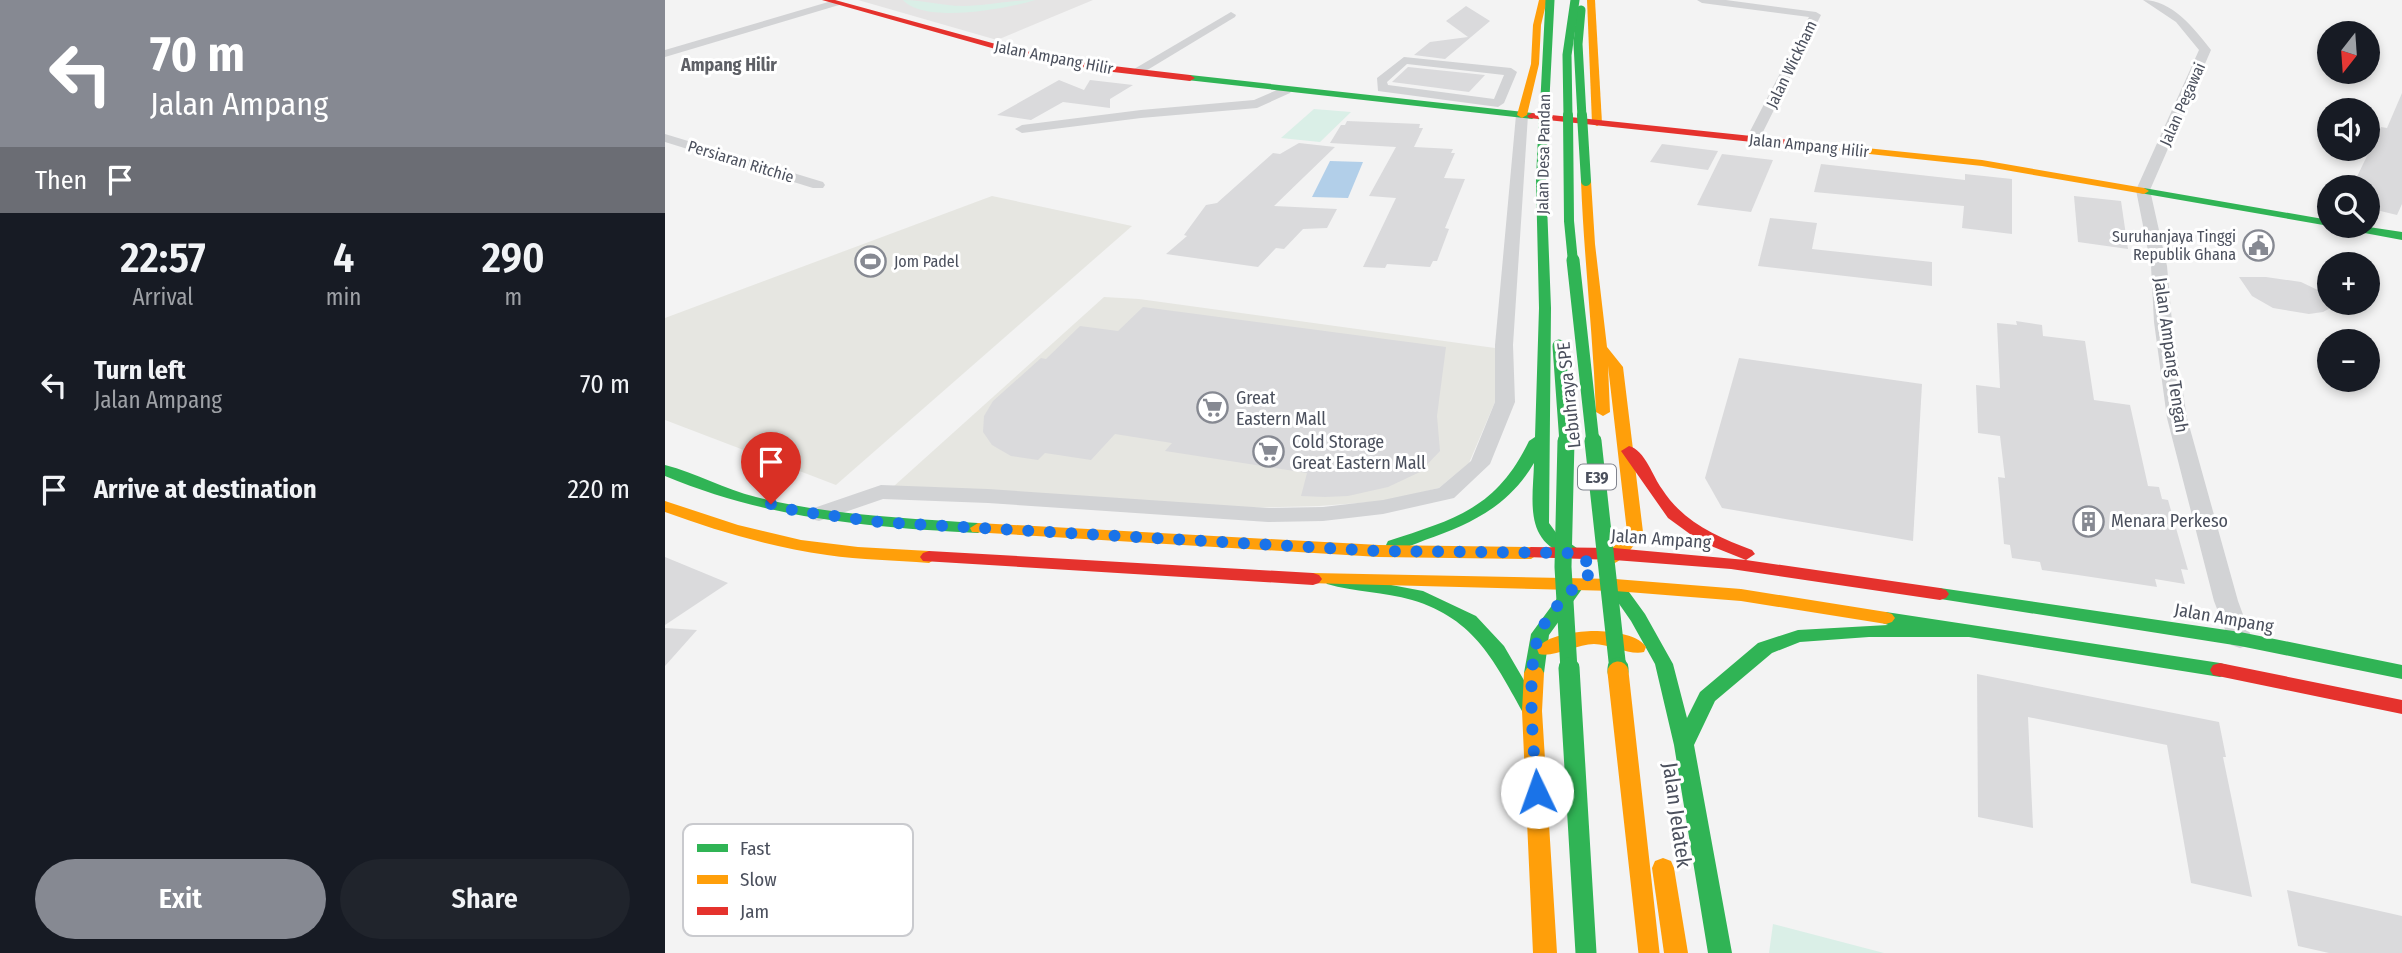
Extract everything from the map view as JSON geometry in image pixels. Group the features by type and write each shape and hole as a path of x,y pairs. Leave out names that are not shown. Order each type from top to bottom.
{"main road":[{"path":"1523,115 1535,64 1537,25 1543,0"},
{"name":"Jalan Desa Pandan","path":"1550,0 1541,179 1545,308 1541,523 1551,538 1577,553 1615,585 1639,618 1664,664 1684,745 1720,953"},
{"name":"Lebuhraya SPE","path":"1559,0 1555,18 1551,79 1550,221 1566,447 1563,567 1586,953"},
{"name":"Lebuhraya SPE","path":"1575,0 1567,55 1569,221 1649,953"},
{"path":"1582,0 1578,44 1589,244 1604,427 1615,506"},
{"path":"1591,0 1597,123"},
{"name":"Jalan Ampang Hilir","path":"831,1 1025,54 1135,72 1286,90 1381,94 1523,115 2019,168 2317,221"},
{"path":"2380,232 2402,236"},
{"name":"Jalan Desa Pandan","path":"1545,308 1573,513"},
{"path":"1545,953 1532,711 1535,654 1540,634 1577,584 1625,546 1635,531 1616,367 1599,347"},
{"path":"1379,551 1481,512 1500,500 1519,480 1532,460 1545,416"},
{"path":"1627,449 1639,460 1661,502 1693,533 1724,548 1808,574"},
{"name":"Jalan Ampang","path":"665,470 720,492 819,514 879,522 1379,551 1614,554 1731,563 2240,639 2402,672"},
{"path":"1542,502 1555,523 1565,530 1585,534 1619,531 1634,515"},
{"path":"665,506 703,522 846,552 1333,580 1615,585 1741,595 2240,673 2402,707"},
{"path":"1333,580 1417,595 1470,620 1497,651 1532,711"},
{"path":"1684,745 1707,697 1765,648 1798,636 1869,631 1970,631"},
{"path":"1535,654 1563,640 1588,636 1632,645 1664,664"},
{"path":"1587,694 1592,953"},
{"name":"Jalan Jelatek","path":"1660,845 1675,953"}],"street":[{"name":"Jalan Wickham","path":"1702,0 1816,15 1752,139"},
{"name":"Jalan Pegawai","path":"2143,190 2205,50 2180,20 2148,0"},
{"path":"665,54 831,1"},
{"path":"1135,72 1231,15"},
{"path":"1404,60 1511,72 1498,103 1381,94 1381,81 1404,60"},
{"path":"1022,129 1140,114 1257,104 1286,90"},
{"path":"819,514 881,492 1268,514 1323,514 1383,507 1446,493 1480,464 1505,402 1504,345 1523,115"},
{"name":"Persiaran Ritchie","path":"665,138 818,184"},
{"name":"Jalan Ampang Tengah","path":"2143,190 2159,266 2163,322 2176,418 2226,601 2240,639"},
{"path":"1122,536 1138,507"}],"shaded area":[{"path":"858,0 1093,0 997,40"},
{"path":"992,196 1132,226 836,485 665,420 665,318"},
{"name":"Great Eastern Mall","path":"1104,297 1139,299 1495,348 1495,402 1469,463 1439,488 1385,501 1247,508 894,486"}],"green space":[{"path":"903,0 963,6 1035,0 986,10 947,13 914,7"},
{"path":"1314,109 1351,112 1320,142 1281,138"},
{"path":"1773,924 1884,953 1769,953"}],"water":[{"path":"1330,161 1363,162 1348,198 1312,197"}],"building":[{"path":"1466,6 1490,21 1445,59 1414,55 1430,42 1468,37 1446,21"},
{"path":"1408,67 1485,75 1469,92 1392,82"},
{"path":"1059,80 1084,90 1090,80 1133,85 1110,99 1110,108 1063,102 1031,120 997,115"},
{"path":"2402,93 2402,204 2397,215 2380,211 2380,175 2358,175 2365,161 2380,161 2380,129 2387,128"},
{"path":"1347,121 1420,124 1419,128 1423,128 1414,147 1453,149 1451,153 1455,153 1444,178 1465,179 1445,228 1449,229 1437,261 1433,261 1430,267 1387,264 1385,268 1363,267 1396,198 1369,196 1396,147 1330,143 1341,125 1345,125"},
{"path":"1299,143 1335,147 1274,206 1337,209 1327,228 1303,229 1284,249 1276,248 1258,267 1166,254 1187,236 1184,235 1206,205 1217,203 1273,153 1280,154"},
{"path":"1662,144 1718,151 1708,170 1650,162"},
{"path":"1722,154 1773,160 1751,212 1697,205"},
{"path":"1821,164 1965,180 1965,174 2012,179 2012,234 1962,228 1964,206 1814,192"},
{"path":"2074,196 2121,201 2128,249 2078,242"},
{"path":"1770,218 1817,223 1812,249 1932,262 1932,286 1758,266"},
{"path":"2239,277 2266,277 2301,282 2317,290 2317,313 2273,308 2252,296"},
{"name":"Great Eastern Mall","path":"1143,307 1446,347 1437,416 1440,451 1420,472 1388,487 1348,496 1325,497 1301,496 1307,473 1165,451 1172,443 1115,434 1091,460 1045,453 1038,460 1011,456 992,445 983,432 984,416 993,401 1041,358 1046,359 1080,326 1118,331"},
{"path":"2016,321 2042,325 2043,336 2085,341 2094,400 2130,405 2148,486 2159,487 2162,499 2168,500 2188,570 2181,569 2185,584 2155,579 2157,587 2042,570 2040,562 2012,558 2010,545 2004,544 1998,477 2005,478 2000,436 1978,433 1976,385 2000,388 1997,323 2017,325"},
{"path":"1739,358 1922,384 1913,541 1722,508 1705,478"},
{"path":"665,557 728,583 665,625"},
{"path":"665,628 697,630 665,666"},
{"path":"1977,674 2219,722 2226,757 2223,757 2252,897 2191,883 2167,745 2028,717 2033,828 1978,817"},
{"path":"2287,890 2402,916 2402,953 2329,953 2298,946"}],"traffic: fast":[{"path":"1541,179 1550,0"},
{"path":"1575,0 1567,55 1569,221 1618,672"},
{"path":"1581,10 1578,44 1586,181"},
{"path":"1190,78 1532,116"},
{"path":"1541,179 1545,308 1541,523 1551,538 1572,551"},
{"path":"2144,191 2317,221"},
{"path":"2380,232 2402,236"},
{"path":"1559,346 1566,447 1563,567 1586,953"},
{"path":"1394,545 1461,521 1497,499 1526,465 1537,441"},
{"path":"665,470 720,492 815,514 978,528"},
{"path":"1333,580 1417,595 1470,620 1497,651 1532,711"},
{"path":"1615,585 1639,618 1664,664 1684,745 1720,953"},
{"path":"1534,673 1540,634 1573,589"},
{"path":"1940,594 2240,639 2402,672"},
{"path":"1886,618 2220,670"},
{"path":"1684,745 1707,697 1765,648 1798,636 1869,631 1970,631"}],"traffic: slow":[{"path":"1522,115 1535,64 1537,25 1543,0"},
{"path":"1591,0 1597,123"},
{"path":"1789,143 1982,163 2144,191"},
{"path":"1586,181 1589,244 1600,347 1616,367 1635,532 1625,546 1606,561"},
{"path":"1600,347 1603,412"},
{"path":"665,506 709,522 778,541 858,553 929,557"},
{"path":"978,528 1379,551 1531,553"},
{"path":"1313,579 1615,585 1741,595 1886,618"},
{"path":"1546,649 1591,637 1614,639 1637,647"},
{"path":"1618,672 1649,953"},
{"path":"1534,673 1532,711 1545,953"},
{"path":"1663,868 1676,953"}],"traffic: jam":[{"path":"826,0 1013,51 1096,67 1190,78"},
{"path":"1532,116 1789,143"},
{"path":"1629,451 1664,505 1684,524 1707,538 1746,554"},
{"path":"1531,553 1614,554 1731,563 1940,594"},
{"path":"929,557 1313,579"},
{"path":"2220,670 2402,707"}],"place":[{"name":"Suruhanjaya Tinggi Republik Ghana","path":"2259,245"},
{"name":"Jom Padel","path":"871,261"},
{"name":"Great Eastern Mall","path":"1213,408"},
{"name":"Cold Storage Great Eastern Mall","path":"1269,452"},
{"name":"Menara Perkeso","path":"2088,521"}],"district":[{"name":"Ampang Hilir","path":"729,65"}],"route":[{"path":"771,504 796,511 879,522 1379,551 1577,553 1595,569 1577,584 1551,617 1540,634 1535,654 1532,711 1537,792"}]}
